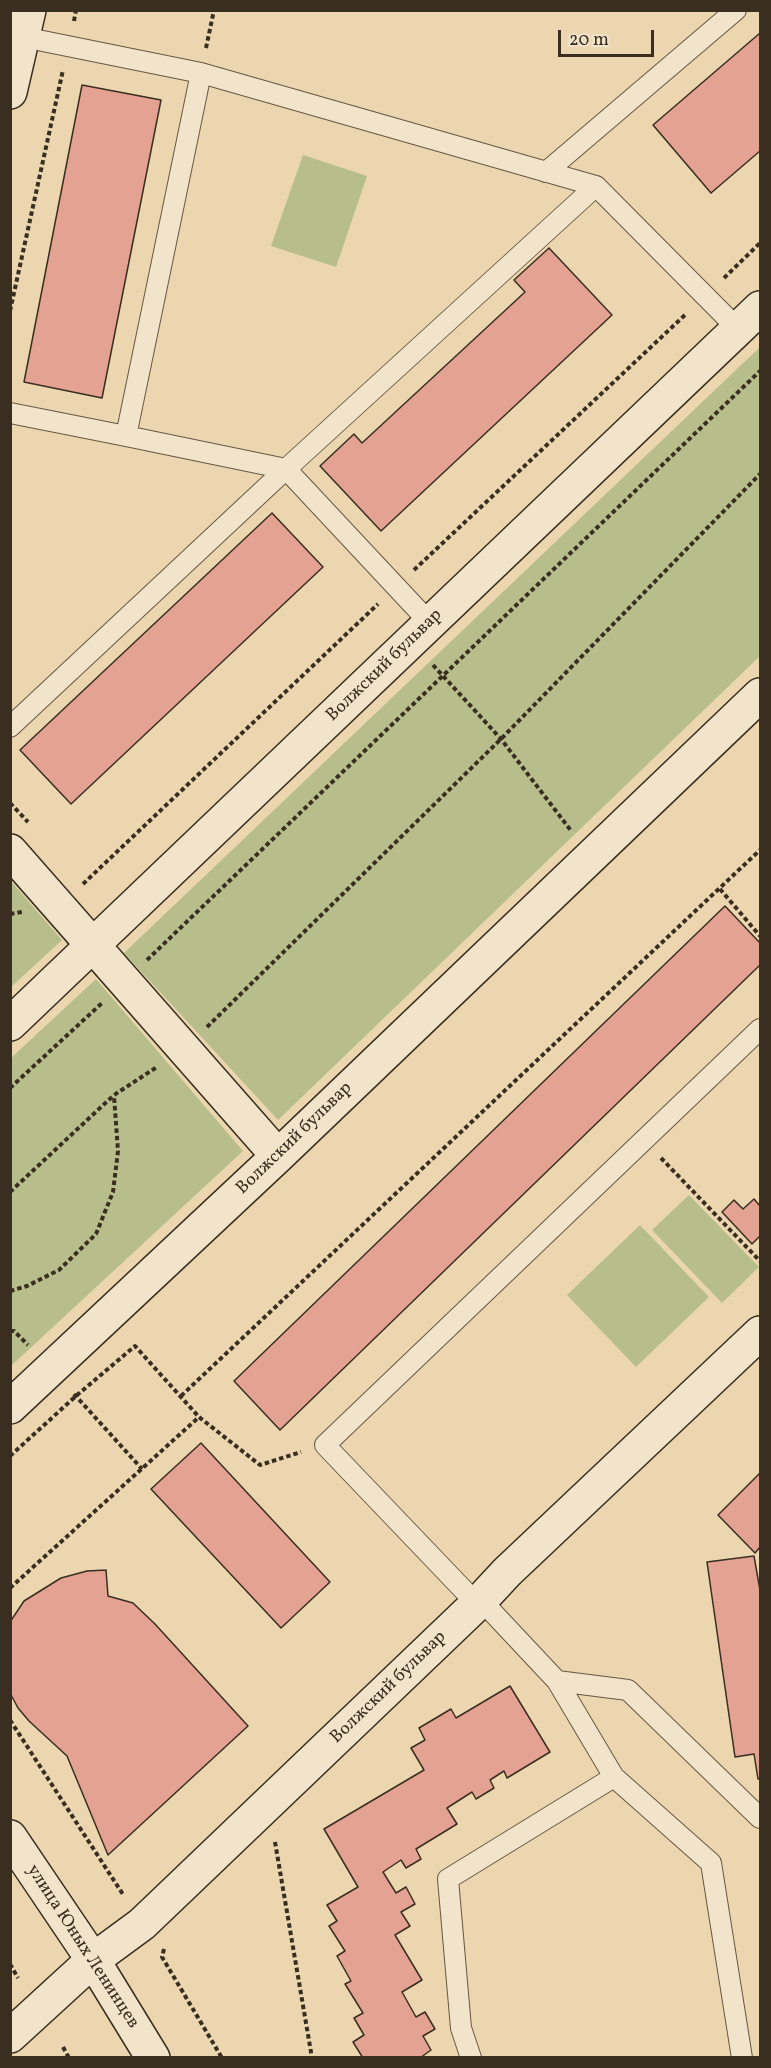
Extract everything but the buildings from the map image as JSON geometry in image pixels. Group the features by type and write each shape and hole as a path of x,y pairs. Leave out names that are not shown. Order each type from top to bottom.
{"main road":[{"path":"10,92 26,24"},
{"name":"Волжский бульвар","path":"10,1024 749,318"},
{"name":"Волжский бульвар","path":"10,1407 278,1156 760,695"},
{"path":"10,851 278,1156"},
{"name":"Волжский бульвар","path":"10,2036 93,1960 142,1924 479,1602 507,1572 760,1333"},
{"name":"улица Юных Ленинцев","path":"10,1837 93,1960 153,2058"}],"lane":[{"path":"546,172 736,10"},
{"path":"26,24 68,46 201,73 596,186 749,318"},
{"path":"126,436 201,73"},
{"path":"10,727 286,469 596,186"},
{"path":"10,413 286,469 420,632"},
{"path":"742,2058 711,1863 614,1777 557,1681 325,1445 760,1029"},
{"path":"557,1681 627,1690 760,1818"},
{"path":"471,2058 461,2028 448,1879 614,1777"}],"path":[{"path":"10,311 76,10"},
{"path":"201,73 214,10"},
{"path":"10,1088 125,982 760,371"},
{"path":"10,1192 114,1095 183,1049 501,739 760,474"},
{"path":"420,632 443,676 501,739 591,856"},
{"path":"182,1396 760,850"},
{"path":"720,889 760,936"},
{"path":"10,1291 27,1286 59,1270 96,1234 113,1192 118,1151 114,1095"},
{"path":"643,1140 760,1261"},
{"path":"10,1331 14,1331 51,1369 142,1469"},
{"path":"10,1456 135,1346 200,1417 260,1465 325,1445"},
{"path":"10,1588 200,1417"},
{"path":"10,1720 126,1899"},
{"path":"273,1831 312,2058"},
{"path":"162,1958 222,2058"},
{"path":"10,1964 18,1978"},
{"path":"63,2047 69,2058"}],"green space":[{"path":"303,155 367,176 336,267 271,246"},
{"path":"760,347 760,656 278,1120 124,953"},
{"path":"10,880 62,940 11,987 10,987"},
{"path":"96,979 243,1151 11,1366 11,1058"},
{"path":"689,1195 759,1267 722,1303 652,1230"},
{"path":"640,1225 709,1297 636,1367 567,1295"}]}
